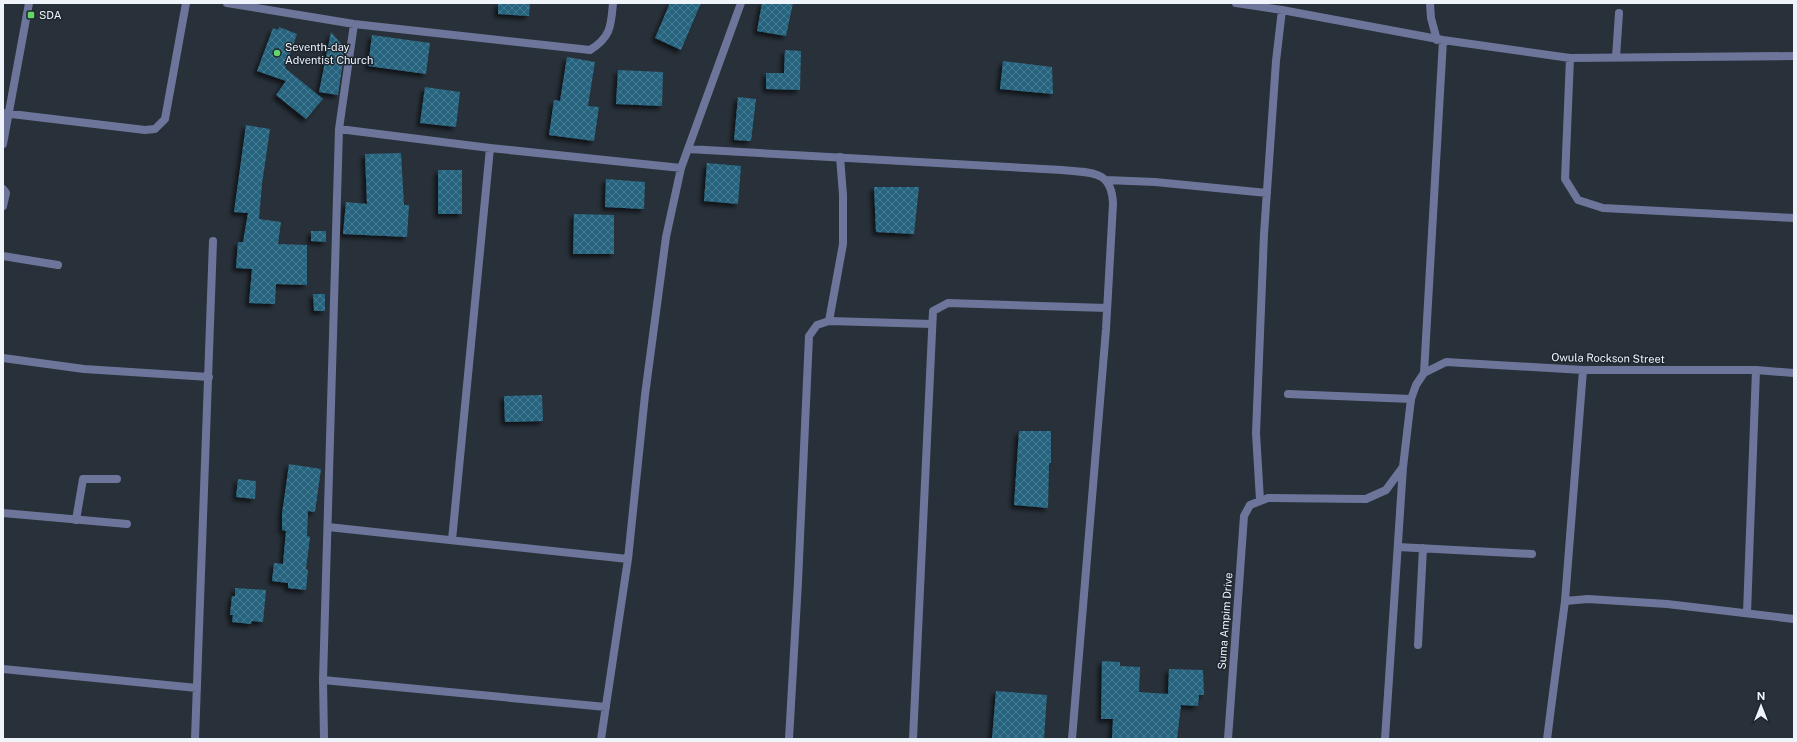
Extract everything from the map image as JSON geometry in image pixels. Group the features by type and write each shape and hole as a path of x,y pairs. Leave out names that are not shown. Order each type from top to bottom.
{"street":[{"path":"3,144 5,113 29,3"},
{"path":"5,113 145,130 155,129 165,119 186,3"},
{"path":"227,3 354,24 590,50 601,43 607,35 611,25 614,3"},
{"path":"601,739 628,559 645,395 666,237 681,168 741,3"},
{"path":"1236,3 1253,4 1440,40 1570,58 1794,56"},
{"path":"1385,739 1403,467 1411,398 1416,385 1424,373 1440,40 1431,18 1430,3"},
{"path":"1282,10 1276,61 1267,193 1256,433 1260,500 1268,498 1366,499 1386,490 1403,467"},
{"path":"1616,57 1619,12"},
{"path":"324,739 323,680 339,129 354,24"},
{"path":"1570,58 1565,179 1578,200 1603,208 1794,218"},
{"path":"339,129 490,148 681,168"},
{"path":"452,540 490,148"},
{"path":"688,149 1062,170 1097,174 1106,180 1113,192 1107,308 1072,739"},
{"path":"829,321 843,244 843,195 840,158"},
{"path":"1106,180 1154,182 1267,193"},
{"path":"3,189 6,193 3,206"},
{"path":"195,739 213,241"},
{"path":"3,256 58,264"},
{"path":"914,739 933,311 948,303 1107,308"},
{"path":"789,739 809,336 817,326 829,321 932,324"},
{"path":"3,358 84,368 209,377"},
{"name":"Owula Rockson Street","path":"1424,373 1446,362 1583,370 1756,370 1794,373"},
{"path":"1547,739 1566,601 1583,370"},
{"path":"1747,613 1756,370"},
{"path":"1288,394 1411,398"},
{"path":"76,520 81,481 83,479 117,479"},
{"name":"Suma Ampim Drive","path":"1228,739 1244,516 1250,505 1260,500"},
{"path":"3,513 127,524"},
{"path":"328,526 628,559"},
{"path":"1398,547 1532,554"},
{"path":"1418,645 1423,548"},
{"path":"1566,601 1588,599 1667,604 1794,619"},
{"path":"3,669 197,688"},
{"path":"323,680 606,707"}],"building":[{"path":"498,3 530,3 529,16 498,14"},
{"path":"670,3 701,3 681,50 655,38"},
{"path":"762,3 793,3 786,36 757,31"},
{"path":"279,27 297,34 285,68 323,99 306,119 276,95 286,81 257,71 273,28 278,30"},
{"path":"331,32 345,48 338,95 319,92"},
{"path":"372,35 430,43 426,74 368,66"},
{"path":"785,50 801,51 800,90 766,89 766,73 784,73"},
{"path":"567,57 595,62 588,106 599,107 594,141 549,135 554,100 560,101"},
{"path":"1003,61 1052,67 1053,94 1000,89"},
{"path":"618,70 663,72 662,106 616,104"},
{"path":"425,87 460,92 456,127 420,123"},
{"path":"738,97 756,99 751,141 734,140"},
{"path":"246,125 270,129 262,184 259,219 281,222 278,244 307,245 307,285 276,284 275,304 249,303 252,269 236,268 238,242 243,242 248,213 234,212"},
{"path":"401,153 404,205 409,205 407,237 343,234 346,202 367,204 365,154"},
{"path":"707,163 741,166 738,204 704,201"},
{"path":"438,170 462,170 462,214 438,214"},
{"path":"606,179 645,182 644,209 605,207"},
{"path":"874,187 919,187 914,234 876,232"},
{"path":"574,214 614,215 614,254 573,254"},
{"path":"311,231 326,231 326,242 311,241"},
{"path":"313,294 325,294 325,311 314,311"},
{"path":"542,395 543,421 505,422 504,396"},
{"path":"1019,431 1051,431 1051,463 1049,463 1048,508 1014,505"},
{"path":"289,464 321,469 315,512 308,511 307,536 310,537 306,569 308,570 306,590 288,588 288,583 272,581 274,563 283,564 286,531 282,530 282,514"},
{"path":"238,479 256,481 255,499 236,497"},
{"path":"235,588 266,590 263,622 252,621 251,624 232,622 233,615 230,615 232,596 235,596"},
{"path":"1102,661 1120,662 1120,666 1140,667 1139,692 1168,694 1169,669 1203,670 1204,695 1199,695 1198,706 1181,705 1177,739 1112,739 1113,719 1101,719"},
{"path":"996,691 1047,695 1044,739 992,739"}],"place":[{"name":"SDA","path":"31,15"},
{"name":"Seventh-day Adventist Church","path":"277,53"}]}
